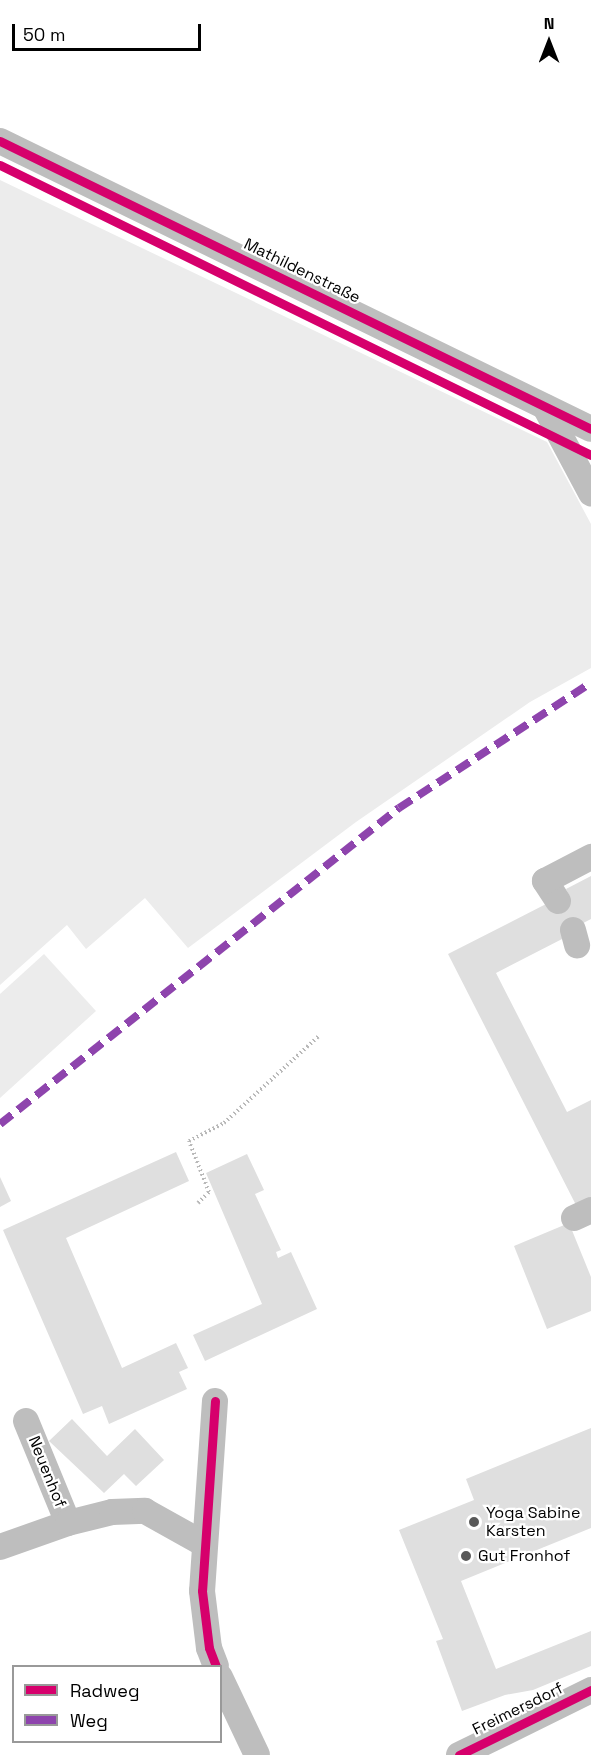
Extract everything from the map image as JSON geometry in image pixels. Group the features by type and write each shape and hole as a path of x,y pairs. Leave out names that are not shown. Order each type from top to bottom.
{"street":[{"name":"Mathildenstraße","path":"0,141 591,429"},
{"path":"545,407 591,493"},
{"path":"558,901 545,881 591,858"},
{"path":"215,1401 202,1591 208,1648 216,1665"},
{"name":"Neuenhof","path":"26,1421 68,1523"},
{"name":"Neuenhof","path":"0,1547 68,1523 112,1512 145,1510 204,1544"},
{"path":"222,1681 257,1755"},
{"name":"Freimersdorf","path":"459,1755 591,1690"}],"path":[{"path":"198,1203 209,1192 189,1141 224,1123 318,1036"}],"shaded area":[{"path":"0,180 547,442 591,524 591,668 530,702 356,822 188,948 145,898 86,949 67,925 0,985"},
{"path":"44,954 96,1011 0,1098 0,994"}],"building":[{"path":"591,876 591,919 564,933 566,937 496,973 567,1112 591,1100 591,1199 577,1207 448,954 548,903 550,907 570,897 566,889"},
{"path":"176,1152 189,1181 66,1238 122,1368 176,1343 188,1368 179,1372 187,1389 109,1424 102,1406 83,1414 3,1230"},
{"path":"247,1154 264,1190 255,1194 281,1250 276,1252 278,1258 291,1252 317,1309 205,1361 193,1335 262,1304 206,1173"},
{"path":"0,1177 11,1201 0,1207"},
{"path":"569,1223 591,1277 591,1311 547,1329 514,1246"},
{"path":"72,1419 107,1456 135,1429 164,1460 136,1486 124,1474 104,1493 49,1441"},
{"name":"Gut Fronhof","path":"591,1428 591,1528 461,1581 496,1669 591,1631 591,1666 533,1690 505,1695 462,1711 436,1641 443,1639 399,1530 474,1500 466,1479"}],"marked path":[{"path":"0,1124 399,808 591,683"}],"cycle path":[{"path":"0,141 591,429"},
{"path":"0,165 591,455"},
{"path":"215,1401 202,1591 209,1648 216,1665"},
{"path":"459,1755 591,1690"}],"place":[{"name":"Yoga Sabine Karsten","path":"474,1522"},
{"name":"Gut Fronhof","path":"466,1556"}]}
